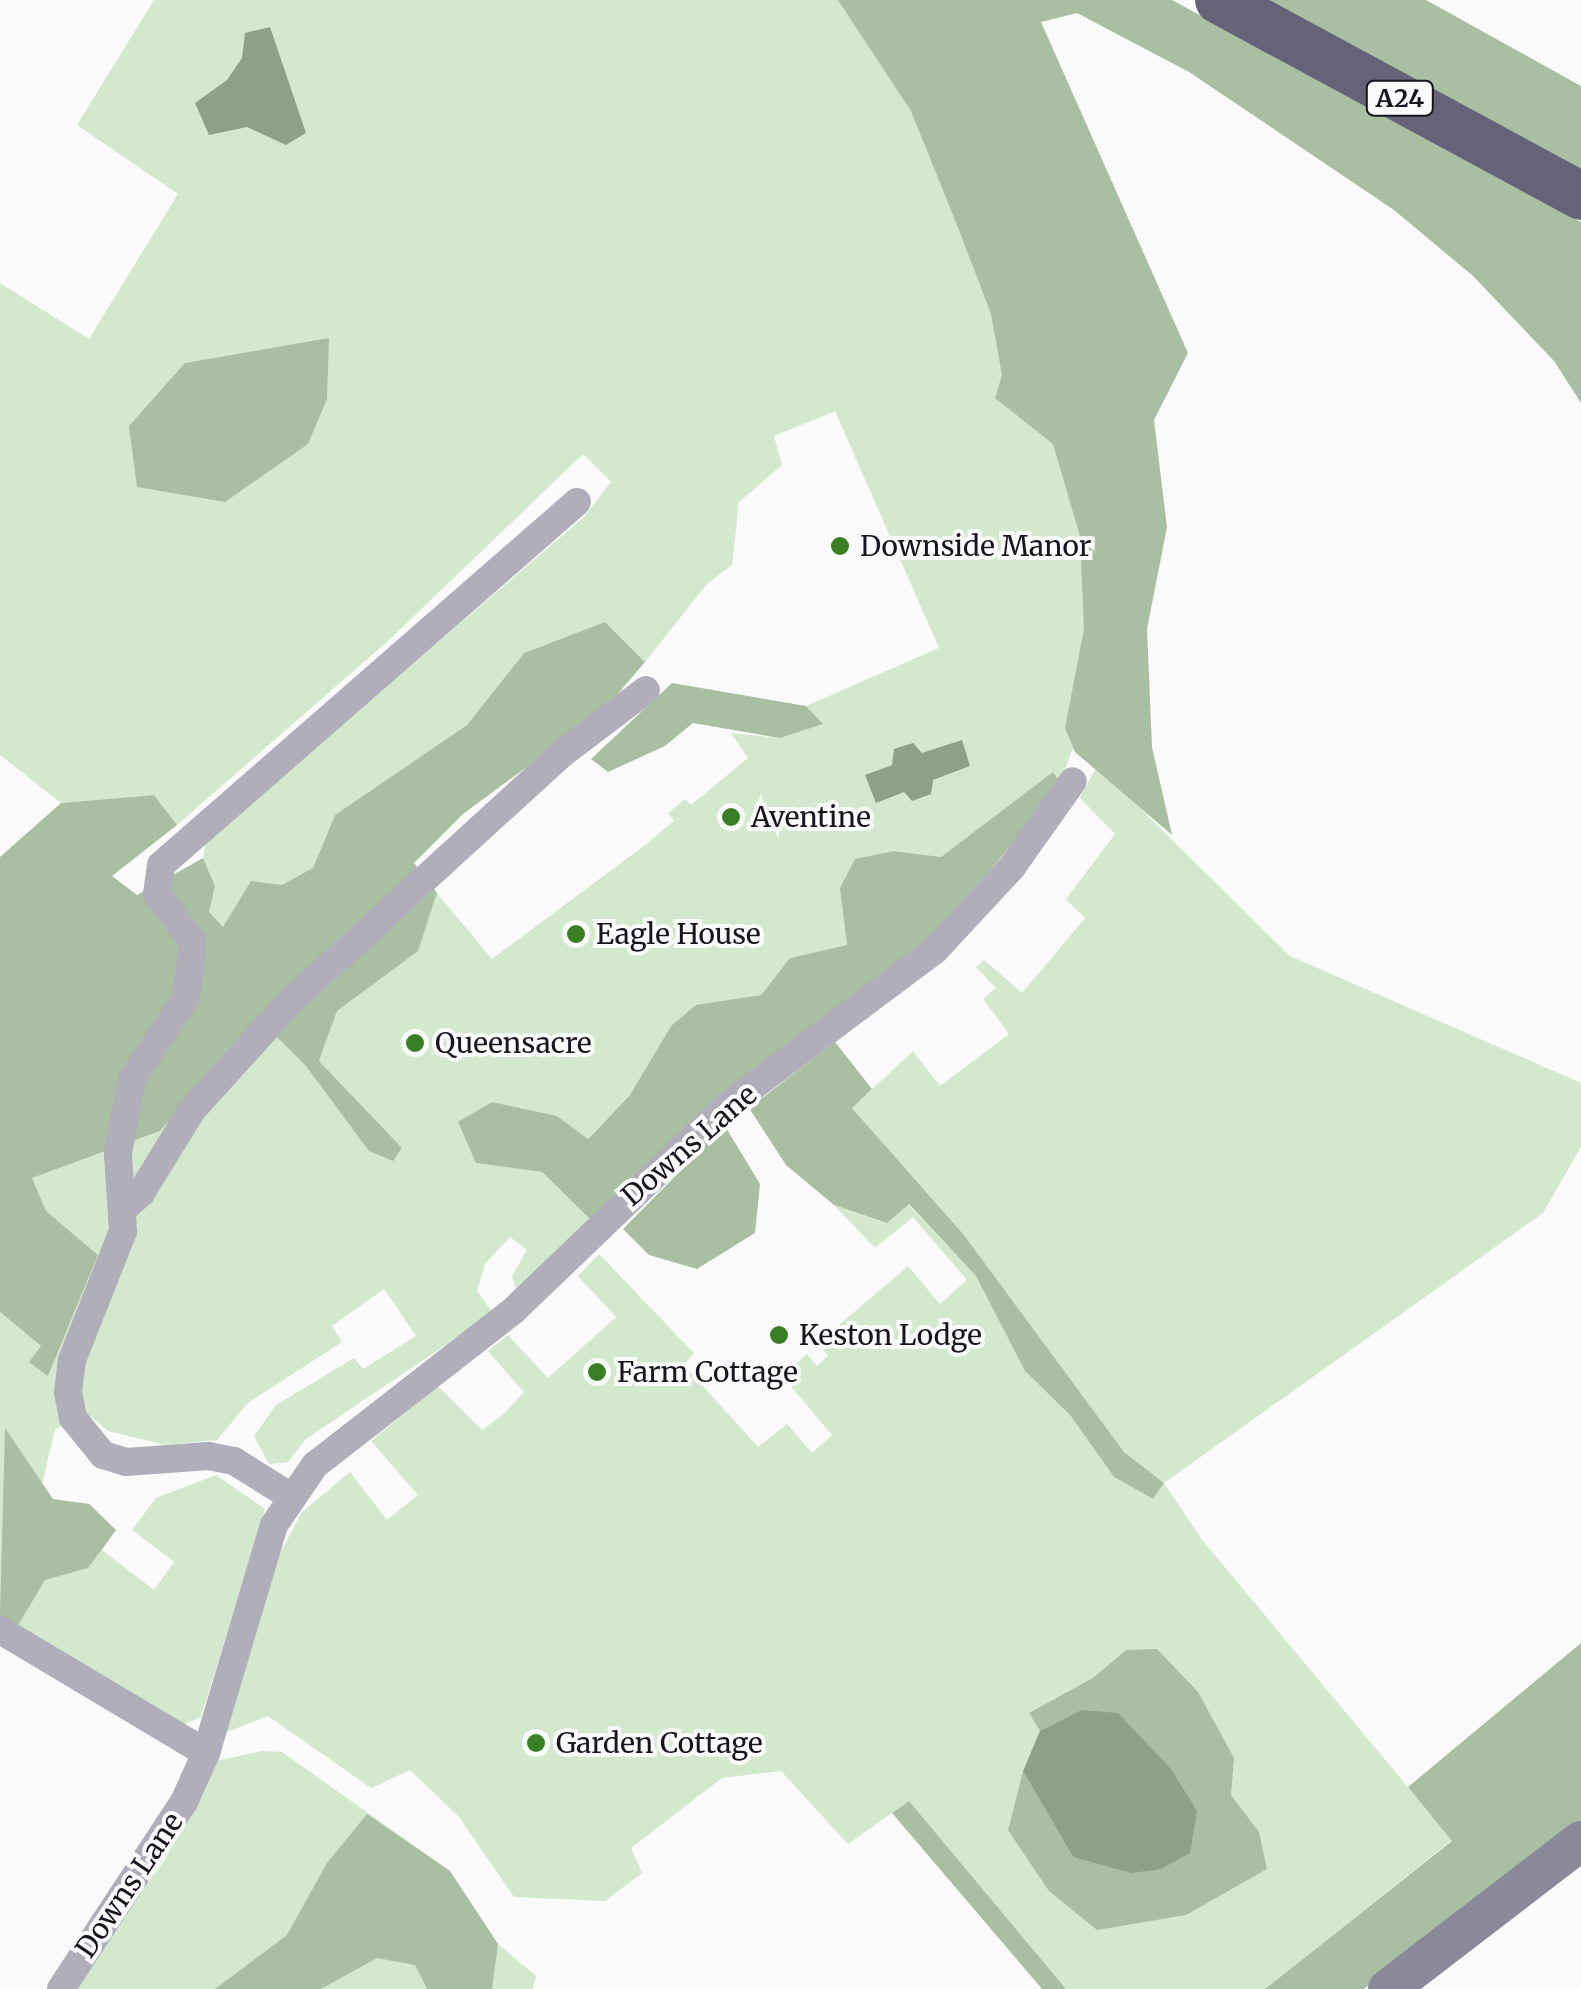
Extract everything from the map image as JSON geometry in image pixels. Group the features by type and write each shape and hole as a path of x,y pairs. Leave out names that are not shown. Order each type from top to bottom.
{"highway":[{"name":"A24","path":"1219,0 1581,196"}],"main road":[{"path":"1388,1989 1581,1841"}],"street":[{"path":"290,1496 234,1461 208,1456 126,1462 103,1455 73,1418 68,1392 72,1360 118,1255 124,1208 118,1153 132,1078 186,998 193,942 157,894 160,866 577,502"},
{"path":"124,1208 141,1193 192,1110 290,1002 563,753 646,690"},
{"name":"Downs Lane","path":"61,1989 162,1842 206,1753 260,1559 290,1496 346,1438 514,1310 728,1105 935,950 1012,868 1073,782"},
{"path":"0,1630 206,1753"}],"shaded area":[{"path":"154,0 882,0 925,65 1086,538 1090,704 1060,782 1052,773 941,857 894,851 840,888 848,945 790,958 761,995 696,1006 671,1026 630,1095 587,1139 557,1116 476,1163 542,1172 590,1219 517,1293 512,1276 527,1250 510,1237 485,1264 477,1291 493,1313 306,1439 288,1462 269,1464 254,1436 276,1405 354,1358 363,1369 416,1336 384,1289 332,1326 342,1342 248,1403 217,1440 165,1445 108,1431 90,1416 55,1429 42,1485 54,1500 89,1504 116,1530 102,1550 154,1590 174,1562 132,1530 156,1498 216,1475 265,1509 201,1717 174,1729 0,1616 0,1312 42,1347 48,1376 98,1255 46,1211 31,1178 160,1131 260,1020 401,1148 319,1061 337,1011 418,950 437,893 492,959 674,821 668,813 685,799 691,805 748,758 731,733 780,738 822,724 806,706 939,648 835,411 774,436 782,465 739,502 732,565 707,584 645,662 605,622 524,653 467,725 335,815 313,868 223,927 209,912 215,886 203,858 206,841 584,517 611,482 583,454 388,641 177,825 154,795 61,803 0,755 0,283 89,339 178,194 77,125"},
{"path":"838,0 1172,0 1581,222 1581,403 1554,361 1473,276 1394,210 1189,72 1077,13 1041,22 1188,353 1154,420 1167,527 1147,629 1152,747 1172,835 1075,752 1065,728 1084,629 1080,536 1053,444 995,398 1002,375 991,314 959,230 911,111"},
{"path":"1262,0 1426,0 1581,86 1581,177"},
{"path":"270,27 306,133 286,145 247,127 209,135 195,103 227,80 242,58 245,33"},
{"path":"329,338 327,399 308,444 225,502 137,487 129,426 185,363"},
{"path":"605,622 645,662 604,710 463,814 414,863 437,893 418,951 337,1011 319,1061 402,1148 393,1161 369,1151 306,1066 260,1020 160,1131 32,1178 46,1211 98,1255 48,1376 29,1362 41,1346 0,1312 0,857 61,803 154,795 177,825 112,876 137,895 203,858 215,886 209,912 223,927 251,881 282,885 313,868 335,815 467,725 524,653"},
{"path":"672,683 806,706 823,724 780,738 693,723 665,746 608,772 591,759"},
{"path":"962,740 970,766 933,780 931,794 912,801 904,792 876,803 865,775 892,765 894,749 913,743 922,753"},
{"path":"1097,766 1290,956 1581,1083 1581,1147 1543,1213 1164,1483 1124,1452 964,1235 852,1108 913,1051 940,1086 1009,1034 983,999 996,988 976,967 984,960 1022,993 1085,918 1066,899 1115,834 1080,798"},
{"path":"1053,772 1060,782 930,948 590,1219 542,1172 476,1163 458,1122 492,1102 557,1116 588,1139 630,1095 671,1026 696,1005 761,995 790,958 847,945 840,888 855,859 894,851 941,857"},
{"path":"835,1042 872,1089 852,1108 964,1235 1124,1452 1164,1483 1153,1499 1114,1477 1070,1415 1025,1371 976,1276 909,1204 887,1223 834,1205 786,1165 749,1108"},
{"path":"725,1126 760,1184 755,1233 697,1269 649,1255 623,1229"},
{"path":"908,1204 976,1276 1025,1371 1070,1415 1114,1477 1153,1499 1164,1483 1203,1541 1452,1840 1265,1989 1066,1989 909,1801 848,1844 781,1771 722,1778 631,1848 642,1873 605,1901 514,1897 459,1817 410,1770 371,1788 268,1716 227,1732 261,1589 302,1512 350,1472 387,1520 418,1495 371,1441 438,1386 482,1430 505,1413 524,1392 488,1351 508,1335 548,1378 616,1317 578,1276 599,1254 694,1353 684,1365 758,1447 787,1424 812,1453 832,1435 782,1376 807,1354 817,1366 828,1356 818,1343 908,1266 940,1304 967,1280 913,1217 875,1248 834,1205 886,1223"},
{"path":"5,1428 53,1499 89,1504 116,1530 88,1568 45,1580 17,1627 0,1616"},
{"path":"1581,1643 1581,1827 1364,1989 1265,1989 1452,1841 1408,1787"},
{"path":"1157,1649 1198,1692 1234,1758 1231,1795 1259,1832 1267,1869 1186,1915 1097,1930 1049,1891 1008,1830 1023,1771 1073,1857 1081,1710 1040,1731 1029,1713 1093,1678 1126,1650"},
{"path":"1081,1710 1118,1713 1171,1769 1197,1811 1190,1853 1161,1869 1132,1873 1073,1857 1023,1771 1040,1731"},
{"path":"262,1751 282,1752 450,1871 498,1944 536,1976 533,1989 68,1989 164,1861 216,1761"},
{"path":"909,1801 1066,1989 1042,1989 892,1813"},
{"path":"367,1814 450,1871 498,1944 492,1989 427,1989 415,1965 377,1958 321,1989 215,1989 287,1935 327,1863"}],"place":[{"name":"Downside Manor","path":"840,546"},
{"name":"Aventine","path":"731,817"},
{"name":"Eagle House","path":"576,934"},
{"name":"Queensacre","path":"415,1043"},
{"name":"Keston Lodge","path":"779,1335"},
{"name":"Farm Cottage","path":"597,1372"},
{"name":"Garden Cottage","path":"536,1743"}]}
